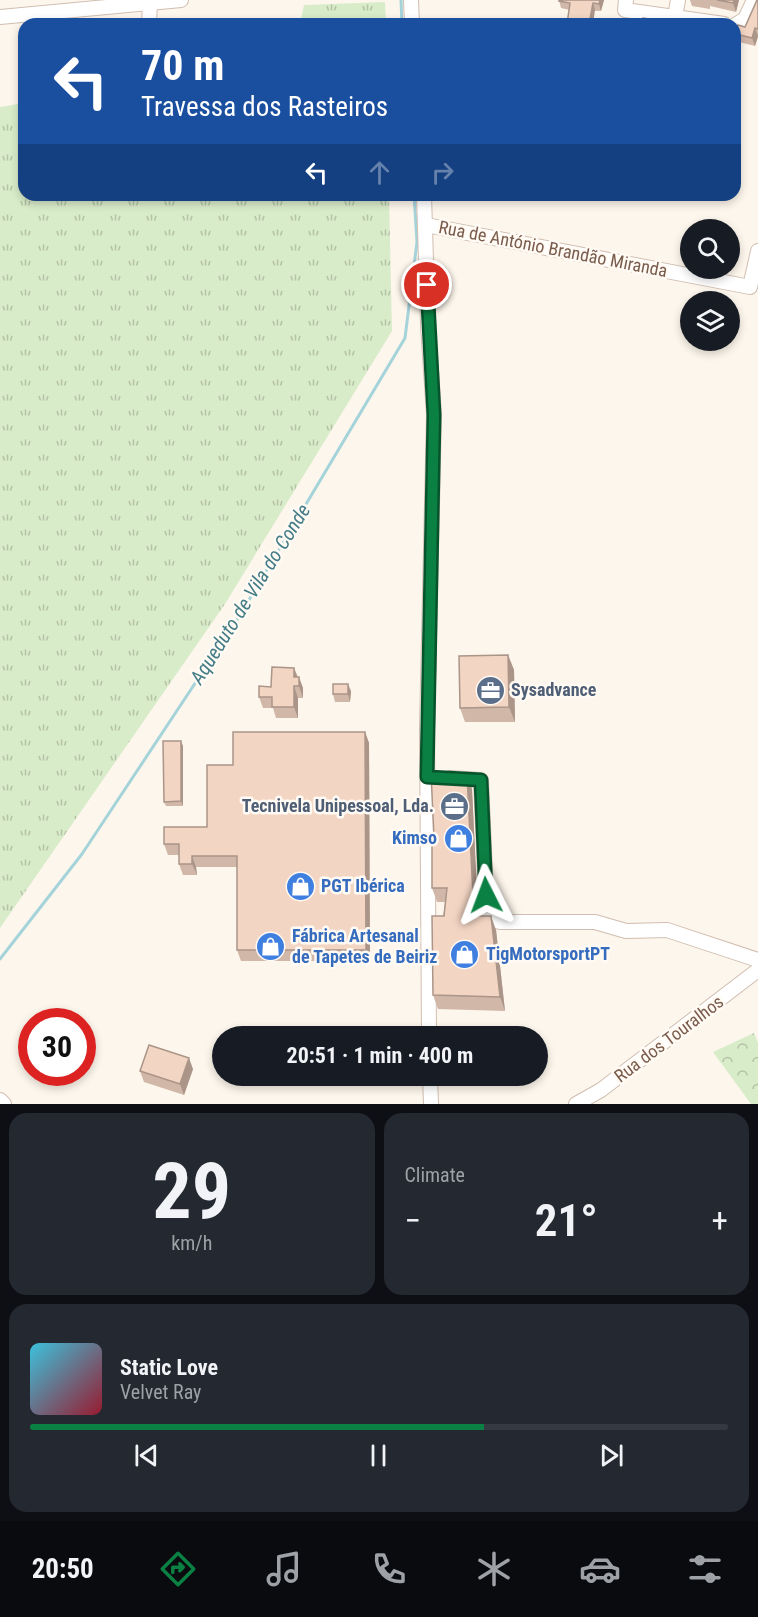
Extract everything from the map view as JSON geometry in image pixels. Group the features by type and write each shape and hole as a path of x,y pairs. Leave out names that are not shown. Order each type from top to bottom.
{"street":[{"path":"0,17 181,0"},
{"path":"626,0 625,10 680,18"},
{"path":"675,17 678,0"},
{"path":"741,21 745,19 754,0"},
{"path":"150,18 154,1"},
{"path":"409,2 411,18"},
{"path":"424,201 428,325 434,415 427,777 429,1026"},
{"name":"Rua de António Brandão Miranda","path":"426,225 754,288 758,251"},
{"path":"427,777 481,780 487,918 500,922 595,922 626,931 667,930 758,960"},
{"name":"Rua dos Touralhos","path":"576,1104 601,1090 758,970"},
{"path":"430,1086 431,1104"},
{"path":"0,1100 4,1104"}],"green space":[{"path":"385,2 386,18 301,18 304,5"},
{"path":"18,104 18,201 389,201 392,331 225,604 0,928 0,107"},
{"path":"754,1033 758,1043 758,1104 751,1104 713,1052"}],"building":[{"path":"600,0 599,4 593,3 590,18 568,18 570,3 559,1"},
{"path":"717,0 734,0 733,3"},
{"path":"758,0 758,29 755,28 752,38 741,35 741,26 745,27"},
{"name":"Sysadvance","path":"508,655 509,707 460,708 459,656"},
{"path":"272,667 294,668 294,677 299,677 299,686 294,686 294,707 272,707 272,697 259,697 259,686 271,687"},
{"path":"333,684 348,684 348,694 333,694"},
{"path":"233,732 365,732 366,950 237,950 237,856 192,856 192,864 179,864 179,844 164,844 164,827 207,827 207,765 233,765"},
{"path":"163,741 181,741 181,801 164,802"},
{"path":"431,772 467,774 474,916 491,916 500,997 433,995 432,916 444,916 447,888 432,888 432,839 434,839"},
{"path":"149,1045 189,1058 180,1084 140,1071"}],"waterway":[{"name":"Aqueduto de Vila do Conde","path":"401,0 402,18"},
{"name":"Aqueduto de Vila do Conde","path":"0,959 82,854 237,620 405,338 417,242 414,201"}],"place":[{"name":"Sysadvance","path":"490,690"},
{"name":"Tecnivela Unipessoal, Lda.","path":"455,806"},
{"name":"Kimso","path":"458,838"},
{"name":"PGT Ibérica","path":"300,886"},
{"name":"Fábrica Artesanal de Tapetes de Beiriz","path":"271,946"},
{"name":"TigMotorsportPT","path":"465,954"}],"route":[{"path":"427,285 434,415 427,777 481,780 486,895"}]}
